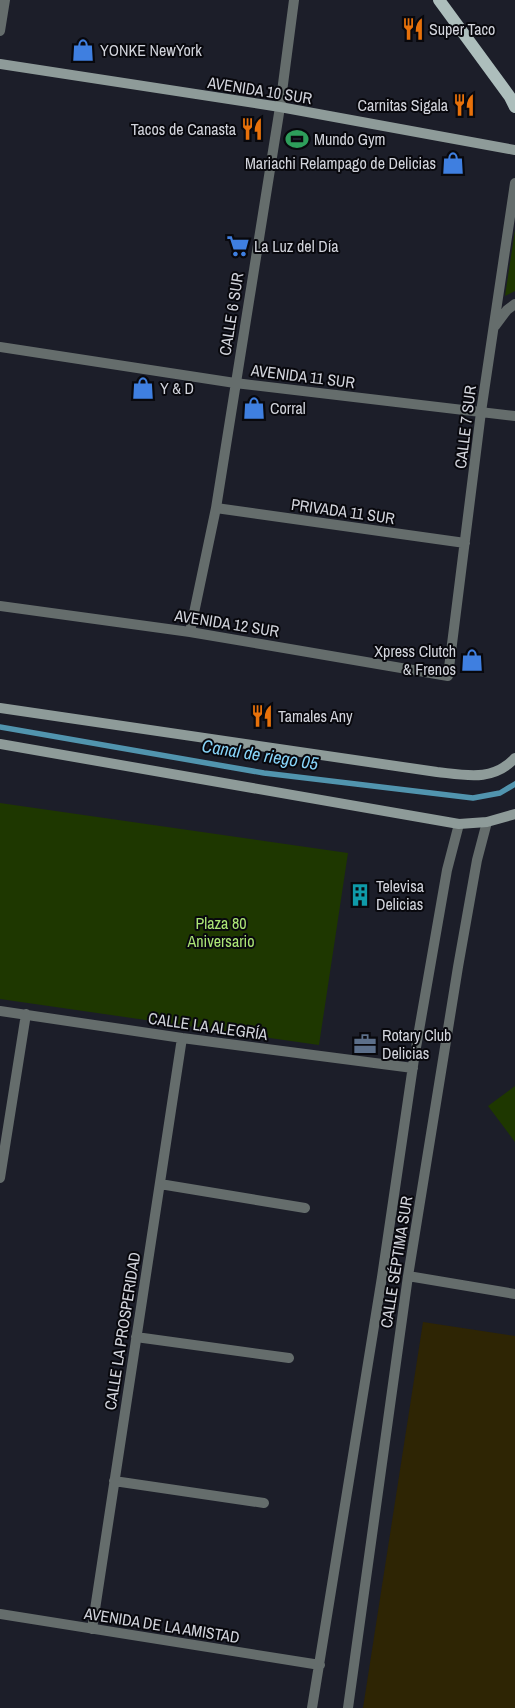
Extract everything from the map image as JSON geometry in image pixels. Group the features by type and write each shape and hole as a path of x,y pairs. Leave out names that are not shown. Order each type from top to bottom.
{"main road":[{"path":"440,0 513,102"},
{"name":"AVENIDA 10 SUR","path":"0,64 280,107 515,150"},
{"path":"0,708 437,772 481,776 496,771 515,758"},
{"path":"0,744 459,824 487,822 515,814"}],"street":[{"path":"0,30 5,0"},
{"name":"CALLE 6 SUR","path":"190,632 216,508 280,107 294,0"},
{"name":"CALLE 7 SUR","path":"448,676 481,412 515,183"},
{"path":"494,327 507,310 515,304"},
{"name":"AVENIDA 11 SUR","path":"0,347 235,383 515,416"},
{"name":"PRIVADA 11 SUR","path":"216,508 465,543"},
{"name":"AVENIDA 12 SUR","path":"0,606 190,632 448,676"},
{"name":"CALLE SÉPTIMA SUR","path":"348,1708 408,1276 477,860 487,822"},
{"name":"CALLE SÉPTIMA SUR","path":"312,1708 413,1068 447,870 459,824"},
{"name":"CALLE LA ALEGRÍA","path":"0,1010 182,1038 413,1068"},
{"path":"0,1178 26,1014"},
{"name":"CALLE LA PROSPERIDAD","path":"92,1629 182,1038"},
{"path":"160,1184 305,1208"},
{"path":"408,1276 515,1294"},
{"path":"136,1336 289,1358"},
{"path":"114,1481 264,1503"},
{"name":"AVENIDA DE LA AMISTAD","path":"0,1614 320,1665"}],"green space":[{"path":"515,230 515,291 505,296"},
{"name":"Plaza 80 Aniversario","path":"0,803 348,853 319,1045 0,999"},
{"path":"515,1086 515,1142 488,1106"}],"sand":[{"path":"423,1322 515,1336 515,1708 363,1708"}],"waterway":[{"name":"Canal de riego 05","path":"0,727 264,773 473,798 500,793 515,784"}],"place":[{"name":"Super Taco","path":"413,29"},
{"name":"YONKE NewYork","path":"83,50"},
{"name":"Carnitas Sigala","path":"464,105"},
{"name":"Tacos de Canasta","path":"252,129"},
{"name":"Mundo Gym","path":"297,139"},
{"name":"Mariachi Relampago de Delicias","path":"453,163"},
{"name":"La Luz del Día","path":"238,246"},
{"name":"Y & D","path":"143,388"},
{"name":"Corral","path":"254,408"},
{"name":"Xpress Clutch & Frenos","path":"472,660"},
{"name":"Tamales Any","path":"262,716"},
{"name":"Televisa Delicias","path":"360,895"},
{"name":"Rotary Club Delicias","path":"365,1044"}]}
